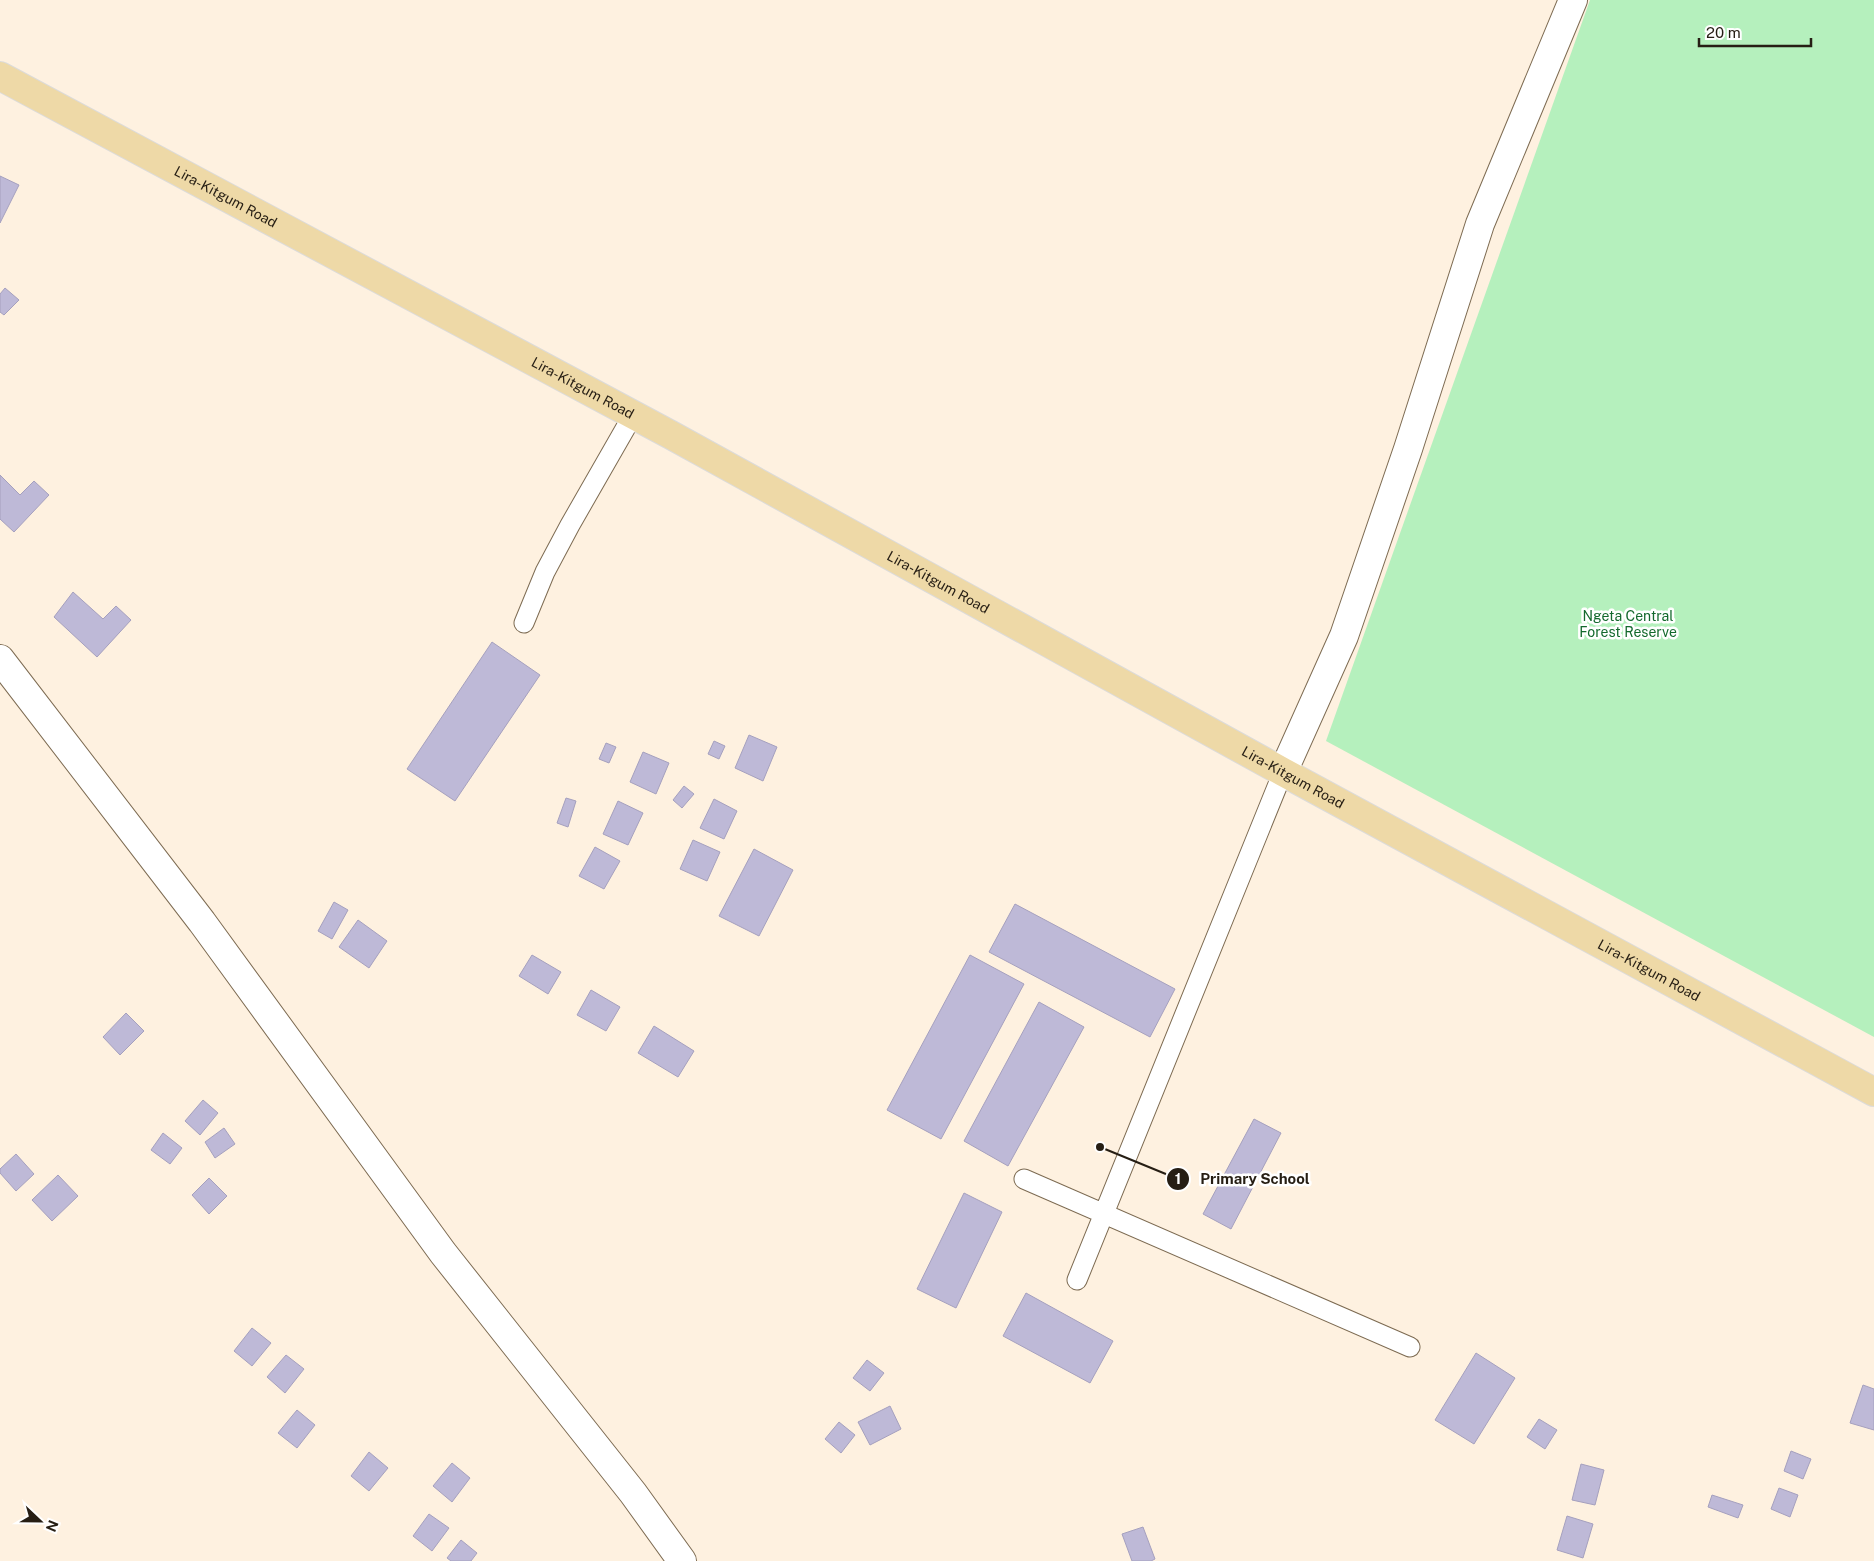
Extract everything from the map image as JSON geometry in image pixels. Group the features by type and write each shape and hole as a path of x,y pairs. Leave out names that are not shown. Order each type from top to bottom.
{"main road":[{"path":"1283,772 1344,636 1408,449 1480,224 1573,0"},
{"name":"Lira-Kitgum Road","path":"0,76 634,415 1283,772 1874,1092"},
{"path":"0,659 202,922 443,1253 632,1492 682,1561"}],"lane":[{"path":"524,623 545,572 634,415"},
{"path":"1077,1280 1283,772"},
{"path":"1024,1179 1410,1347"}],"green space":[{"name":"Ngeta Central Forest Reserve","path":"1590,0 1874,0 1874,1037 1326,741"}],"building":[{"path":"0,176 19,185 0,223"},
{"path":"5,288 19,300 4,315 0,312 0,294"},
{"path":"0,475 20,495 34,481 49,495 14,532 0,519"},
{"path":"73,592 103,619 116,606 131,620 97,657 54,617"},
{"path":"492,642 540,675 455,801 407,769"},
{"path":"749,735 777,747 763,781 735,768"},
{"path":"714,741 725,746 719,759 708,754"},
{"path":"606,743 616,747 609,763 599,759"},
{"path":"643,752 669,763 656,794 630,782"},
{"path":"684,786 694,794 682,808 673,800"},
{"path":"566,798 576,801 568,827 557,823"},
{"path":"714,799 737,811 724,839 700,828"},
{"path":"618,801 643,813 628,845 603,834"},
{"path":"693,840 720,852 707,881 680,869"},
{"path":"595,847 620,861 604,889 579,876"},
{"path":"754,849 793,870 759,936 719,916"},
{"path":"334,902 348,910 332,939 318,931"},
{"path":"1015,904 1175,989 1150,1037 989,952"},
{"path":"358,920 387,941 369,968 339,947"},
{"path":"532,955 561,972 548,994 519,976"},
{"path":"970,955 1024,984 941,1139 887,1110"},
{"path":"591,990 620,1007 606,1031 577,1015"},
{"path":"1039,1002 1084,1027 1008,1166 964,1141"},
{"path":"126,1013 144,1031 120,1055 103,1037"},
{"path":"654,1026 694,1051 678,1077 638,1053"},
{"path":"203,1100 218,1113 200,1135 185,1121"},
{"path":"1254,1119 1281,1133 1231,1229 1203,1214"},
{"path":"224,1128 235,1144 215,1158 205,1142"},
{"path":"163,1133 182,1148 170,1164 151,1150"},
{"path":"16,1154 34,1174 16,1191 0,1173 0,1169"},
{"path":"58,1175 78,1196 52,1221 32,1200"},
{"path":"209,1178 227,1196 209,1214 192,1195"},
{"path":"964,1193 1002,1212 956,1308 917,1289"},
{"path":"1026,1293 1113,1341 1090,1383 1003,1336"},
{"path":"252,1328 271,1343 252,1366 234,1351"},
{"path":"1476,1353 1515,1378 1474,1444 1435,1420"},
{"path":"286,1355 304,1369 285,1393 267,1377"},
{"path":"867,1360 884,1373 870,1391 853,1378"},
{"path":"1863,1385 1874,1389 1874,1430 1850,1423"},
{"path":"890,1406 901,1429 870,1445 858,1422"},
{"path":"297,1410 315,1425 297,1448 278,1433"},
{"path":"1539,1419 1557,1430 1545,1449 1527,1437"},
{"path":"839,1422 855,1435 841,1453 825,1439"},
{"path":"1791,1451 1811,1459 1803,1479 1784,1471"},
{"path":"369,1452 388,1468 369,1491 351,1476"},
{"path":"452,1463 470,1478 452,1502 433,1486"},
{"path":"1581,1464 1604,1470 1595,1505 1572,1500"},
{"path":"1779,1488 1798,1495 1790,1517 1771,1509"},
{"path":"1712,1495 1743,1505 1738,1518 1708,1507"},
{"path":"429,1514 449,1528 432,1551 413,1536"},
{"path":"1567,1516 1593,1524 1583,1558 1557,1550"},
{"path":"1143,1527 1155,1559 1151,1561 1132,1561 1122,1534"},
{"path":"461,1540 477,1553 471,1561 451,1561 447,1558"}],"place":[{"name":"Primary School","path":"1100,1147"}]}
